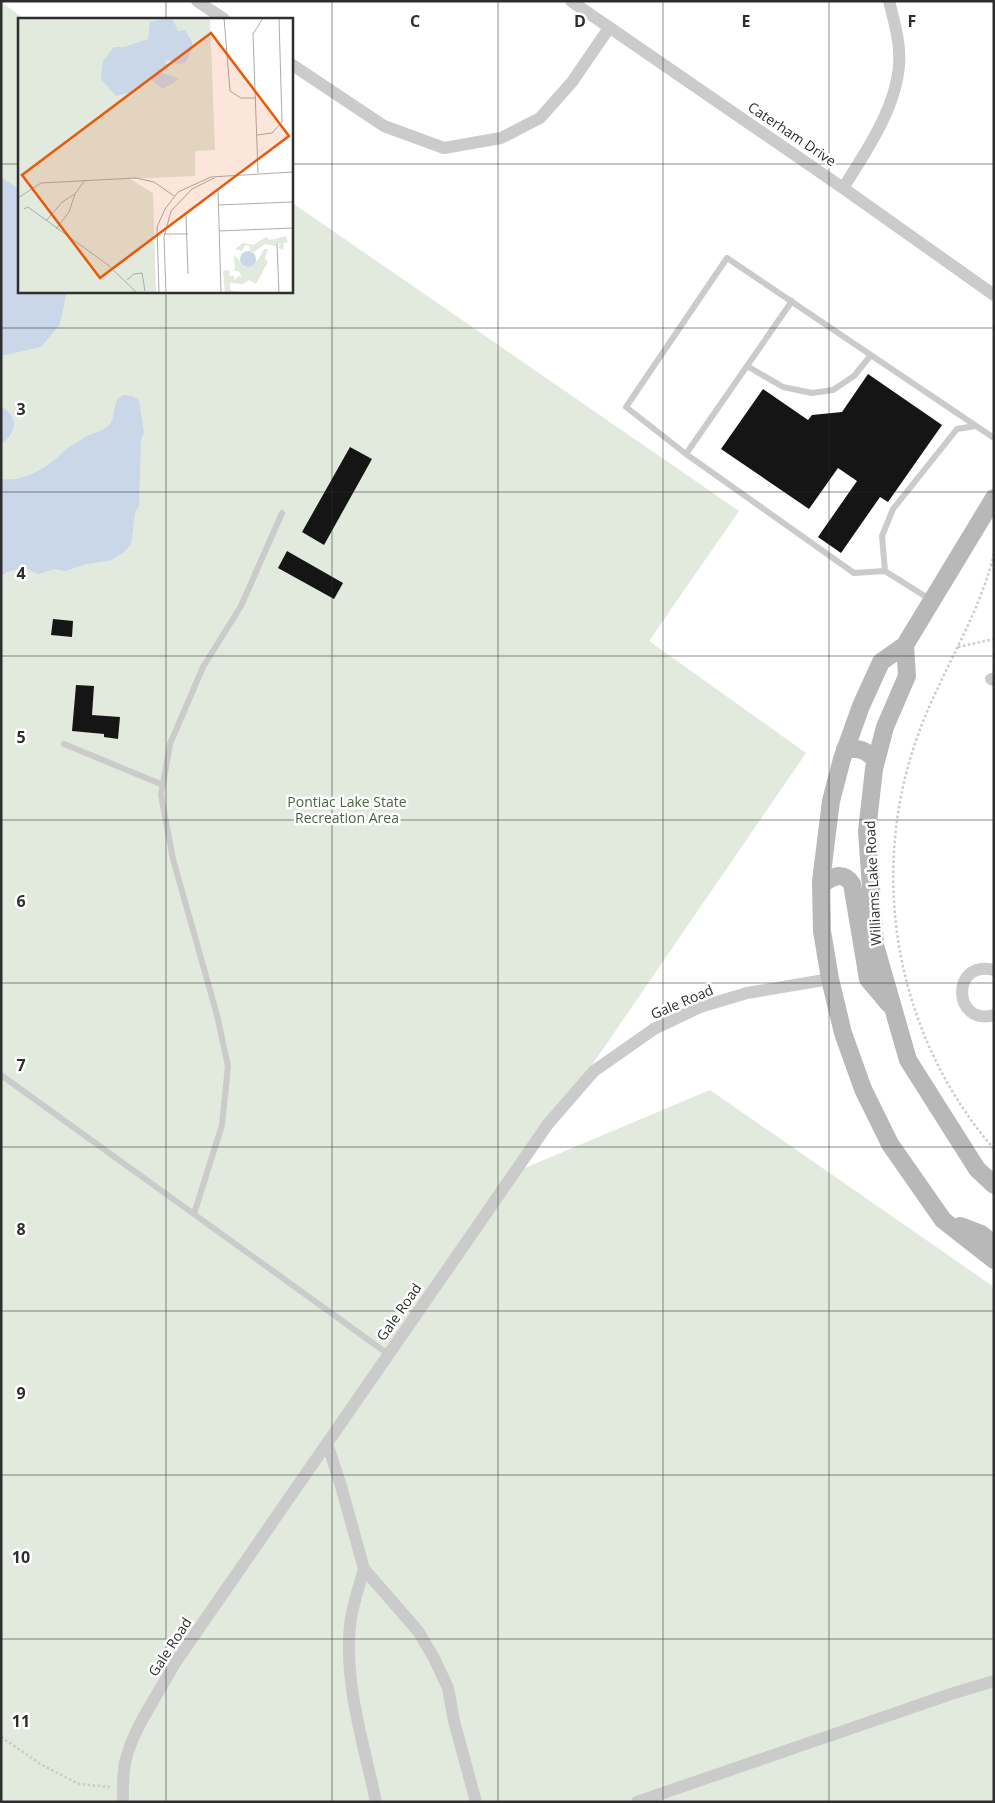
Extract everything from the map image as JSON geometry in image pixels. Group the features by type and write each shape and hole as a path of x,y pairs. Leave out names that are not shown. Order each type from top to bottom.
{"main road":[{"path":"994,498 905,645 881,662 861,706 831,802 821,885 822,931 830,979 843,1033 863,1089 890,1144 943,1220 994,1260"},
{"name":"Williams Lake Road","path":"905,645 907,676 885,727 876,760 867,831 875,945 908,1060 977,1169 994,1185"},
{"path":"846,749 857,748 867,751 876,760"},
{"path":"821,885 835,876 842,876 852,884 868,979 893,1008"},
{"path":"943,1220 981,1234 994,1244"}],"street":[{"path":"197,1 222,18"},
{"name":"Caterham Drive","path":"571,1 843,188 994,295"},
{"path":"843,188 867,151 889,108 896,83 899,51 888,1"},
{"path":"292,65 384,126 444,148 501,138 540,118 572,82 609,28"},
{"path":"994,970 985,968 977,970 964,980 962,988 964,1004 969,1010 976,1015 984,1017 994,1015"},
{"name":"Gale Road","path":"124,1802 122,1788 126,1759 139,1726 175,1663 548,1124 594,1071 654,1029 700,1007 747,993 830,979"},
{"path":"327,1443 364,1569 418,1631 434,1658 448,1688 454,1721 476,1802"},
{"path":"364,1569 350,1623 349,1652 352,1691 376,1802"},
{"path":"637,1802 994,1681"}],"lane":[{"path":"932,601 885,571 854,573 686,454 626,407 727,258 994,438"},
{"path":"686,454 792,301"},
{"path":"747,366 783,387 812,393 833,390 854,376 871,355"},
{"path":"885,571 882,536 892,509 957,429 976,426"},
{"path":"194,1214 222,1126 228,1066 217,1015 173,859 161,795 170,744 203,667 241,606 282,513"},
{"path":"64,744 163,785"},
{"path":"1,1075 388,1354"}],"path":[{"path":"994,554 984,587 958,647 937,688 918,735 904,782 894,842 895,919 901,962 919,1024 930,1051 958,1104 994,1150"},
{"path":"958,647 994,639"},
{"path":"1,1737 42,1765 79,1784 122,1788"}],"green space":[{"name":"Pontiac Lake State Recreation Area","path":"1,2 24,18 18,18 18,292 292,292 292,203 739,511 649,641 806,753 520,1170 710,1090 994,1287 994,1802 1,1802"}],"water":[{"path":"1,177 18,188 18,292 66,292 66,295 58,327 41,347 1,356"},
{"path":"123,395 132,396 139,400 144,432 141,440 139,506 135,513 131,544 123,553 109,561 87,564 65,571 54,569 39,574 28,569 18,569 1,576 1,479 16,479 31,475 51,463 69,447 107,427 113,417 117,401"},
{"path":"1,407 11,415 14,425 10,435 1,444"}],"building":[{"path":"868,374 942,425 888,502 880,497 841,553 818,537 857,481 838,468 809,509 721,449 763,389 808,420 812,415 842,412"},
{"path":"350,447 372,459 324,545 302,532"},
{"path":"287,551 343,583 334,599 278,568"},
{"path":"53,619 73,621 72,637 51,635"},
{"path":"76,685 94,686 92,715 120,717 118,739 104,737 104,734 72,731"}]}
